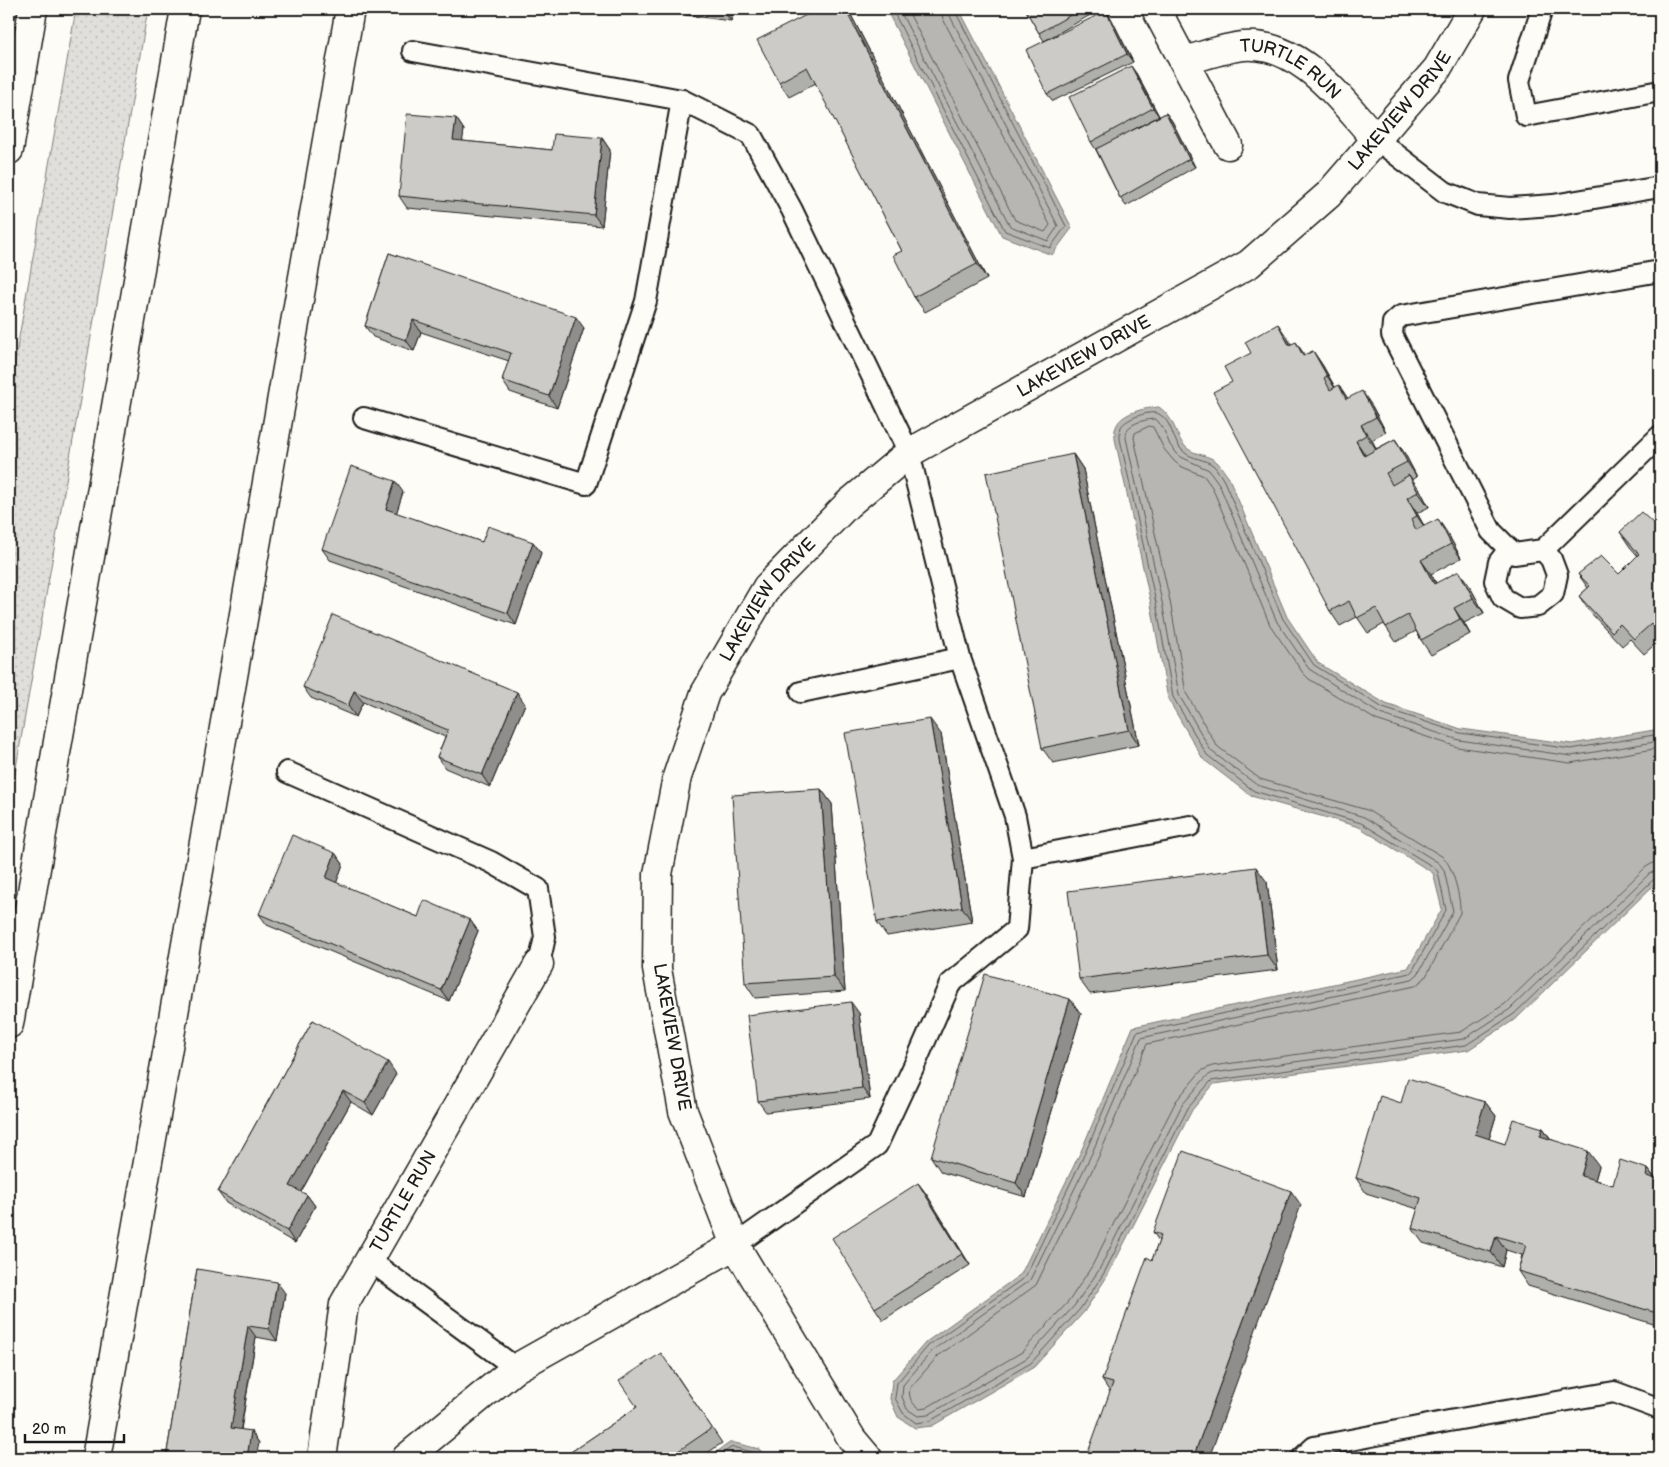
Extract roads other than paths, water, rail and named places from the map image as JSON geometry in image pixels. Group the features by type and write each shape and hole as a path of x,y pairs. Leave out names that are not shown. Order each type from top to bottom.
{"main road":[{"path":"9,150 33,9"},
{"path":"9,1024 185,9"},
{"path":"96,1458 350,9"},
{"path":"1156,9 1228,145"},
{"name":"LAKEVIEW DRIVE","path":"868,1458 852,1439 735,1245 683,1111 657,969 658,874 677,777 705,693 767,587 848,504 909,453 1249,264 1328,194 1437,69 1472,9"},
{"name":"TURTLE RUN","path":"1184,61 1242,46 1257,46 1279,51 1315,72 1376,139"},
{"name":"TURTLE RUN","path":"322,1458 344,1304 539,964"},
{"path":"406,1458 516,1368 735,1245"}],"lane":[{"path":"1542,9 1519,81 1526,116 1660,90"},
{"path":"413,51 682,100 751,135 800,227 909,453 960,658 1015,816 1023,858 1017,929 950,984 877,1145 735,1245"},
{"path":"364,418 586,484 646,302 682,100"},
{"path":"1376,139 1445,192 1478,205 1510,208 1553,205 1660,187"},
{"path":"1660,271 1401,316 1393,323 1392,335 1492,531 1514,554 1543,550 1660,436"},
{"path":"1509,549 1499,562 1495,581 1503,598 1520,608 1538,606 1553,594 1557,575 1551,559 1543,550"},
{"path":"801,692 960,658"},
{"path":"287,772 491,862 538,889 545,937 539,964"},
{"path":"1023,858 1190,826"},
{"path":"369,1260 516,1368"},
{"path":"1302,1458 1314,1447 1614,1392 1660,1409"}],"water":[{"path":"886,9 959,9 1072,228 1052,255 1002,236"},
{"path":"1159,407 1173,423 1184,445 1191,451 1217,462 1229,478 1287,617 1318,663 1386,704 1461,729 1572,744 1660,729 1660,879 1517,1018 1468,1050 1214,1084 1192,1110 1108,1275 1084,1312 1034,1367 932,1426 915,1428 898,1417 890,1399 892,1381 926,1342 1021,1274 1082,1149 1133,1027 1408,968 1442,909 1433,873 1359,827 1251,796 1203,759 1168,699 1151,604 1115,439 1115,428 1128,414"},
{"path":"731,1442 759,1449 768,1458 708,1458"}]}
